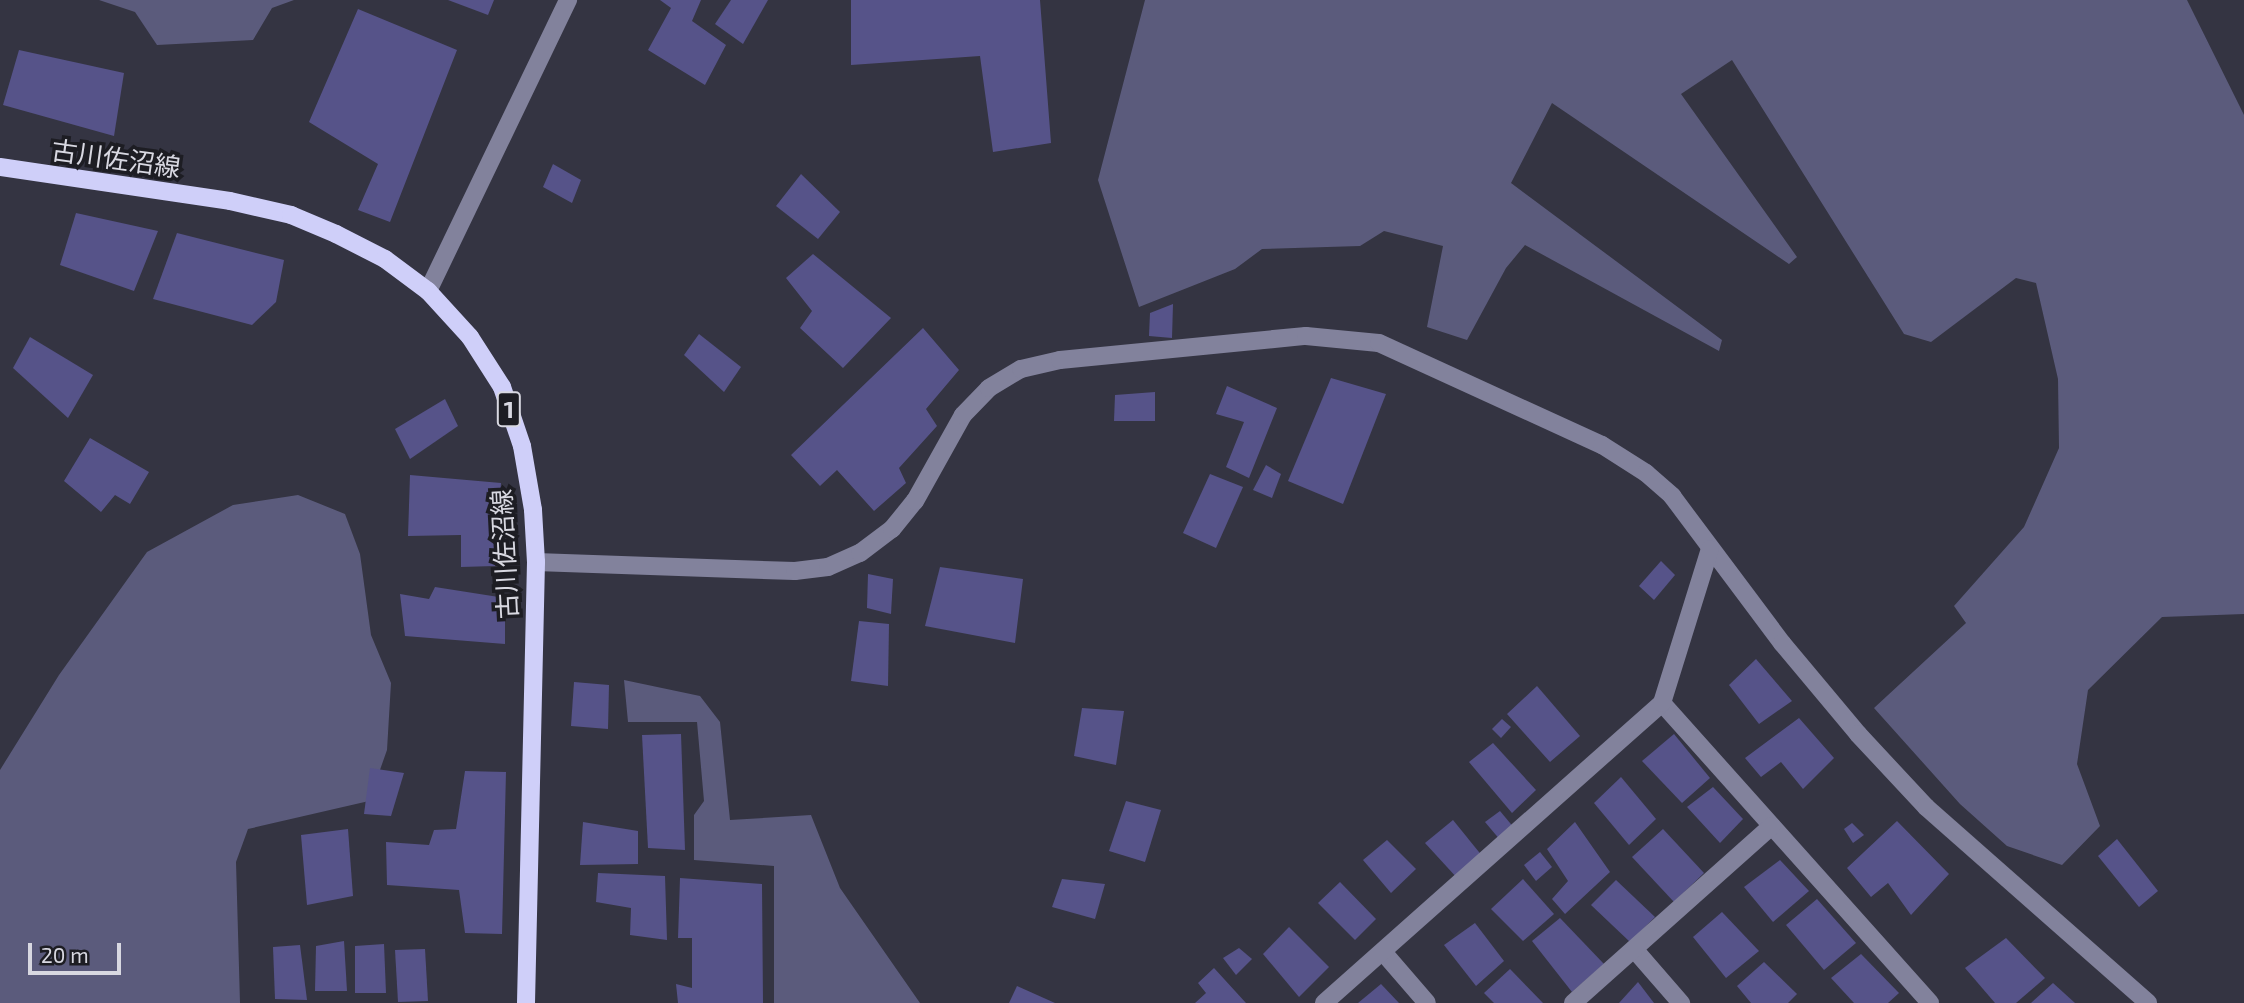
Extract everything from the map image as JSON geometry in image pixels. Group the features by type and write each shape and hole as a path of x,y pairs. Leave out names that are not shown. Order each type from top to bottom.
{"main road":[{"name":"古川佐沼線","path":"0,167 216,199 291,215 385,259 428,291 470,338 502,387 522,446 533,510 536,562 526,1003"}],"street":[{"path":"428,291 568,0"},
{"path":"536,562 795,572 828,566 860,553 892,529 915,501 963,415 989,388 1021,369 1060,359 1306,335 1379,343 1602,445 1672,496 1807,673 1926,807 2148,1003"},
{"path":"1324,1003 1661,703 1710,549"},
{"path":"1661,703 1930,1003"},
{"path":"1573,1003 1772,826"},
{"path":"1634,949 1681,1003"},
{"path":"1383,952 1427,1003"}],"shaded area":[{"path":"99,0 294,0 272,8 253,40 157,45 135,12"},
{"path":"1145,0 2187,0 2244,115 2244,614 2162,617 2088,690 2077,764 2100,826 2062,865 2007,846 1960,804 1874,708 1966,623 1954,606 2024,527 2059,448 2058,379 2036,283 2016,278 1931,342 1904,334 1732,60 1681,94 1797,257 1789,264 1552,103 1511,183 1722,340 1719,351 1525,245 1506,268 1467,340 1427,327 1443,246 1384,231 1360,246 1262,249 1235,269 1139,307 1098,180"},
{"path":"298,495 345,514 360,554 371,635 391,683 387,750 369,801 248,829 236,862 240,1003 0,1003 0,770 59,675 147,552 233,505"},
{"path":"624,680 700,696 720,722 730,820 811,815 840,888 920,1003 774,1003 774,866 694,860 694,815 704,801 697,722 628,722"}],"building":[{"path":"448,0 494,0 488,15"},
{"path":"660,0 701,0 692,21 726,45 705,85 648,50 671,8"},
{"path":"731,0 768,0 743,44 715,24"},
{"path":"851,0 1040,0 1051,143 993,152 980,56 851,65"},
{"path":"358,9 457,50 390,222 358,210 378,164 309,122"},
{"path":"19,50 124,73 114,136 3,105"},
{"path":"553,164 581,180 572,203 543,187"},
{"path":"801,174 840,212 818,239 776,206"},
{"path":"76,213 158,231 134,291 60,265"},
{"path":"177,233 284,260 276,302 252,325 153,299"},
{"path":"813,254 891,318 843,368 800,328 812,311 786,278"},
{"path":"1173,304 1172,338 1149,336 1150,313"},
{"path":"923,328 959,370 926,409 937,426 899,468 906,483 874,511 837,470 820,486 791,455"},
{"path":"699,334 741,367 724,392 684,355"},
{"path":"30,337 93,375 68,418 13,368"},
{"path":"1331,378 1386,394 1343,504 1288,481"},
{"path":"1227,386 1277,408 1249,478 1226,467 1244,422 1216,414"},
{"path":"1155,392 1155,421 1114,421 1115,395"},
{"path":"445,399 458,426 410,459 395,429"},
{"path":"90,438 149,472 130,504 115,495 101,512 64,481"},
{"path":"1266,465 1281,474 1272,498 1253,490"},
{"path":"1210,474 1243,487 1216,548 1183,533"},
{"path":"410,475 501,483 495,566 461,567 461,535 408,536"},
{"path":"1661,561 1675,575 1654,600 1639,586"},
{"path":"940,567 1023,579 1015,643 925,626"},
{"path":"868,574 893,579 891,614 867,608"},
{"path":"435,587 505,598 505,644 405,636 400,594 429,599"},
{"path":"859,621 889,624 888,686 851,681"},
{"path":"1756,659 1792,701 1759,724 1729,685"},
{"path":"574,682 609,685 608,729 571,726"},
{"path":"1537,686 1580,736 1550,762 1507,714"},
{"path":"1082,708 1124,711 1116,765 1074,756"},
{"path":"1799,718 1834,758 1803,789 1781,762 1761,777 1745,758"},
{"path":"1502,719 1511,727 1501,738 1492,729"},
{"path":"681,734 685,850 648,848 642,735"},
{"path":"1674,734 1710,778 1682,803 1642,761"},
{"path":"1493,743 1536,790 1512,813 1469,762"},
{"path":"370,768 404,773 391,816 364,814"},
{"path":"465,771 506,772 502,934 465,933 459,890 387,885 386,842 429,845 434,830 456,829"},
{"path":"1621,777 1656,819 1629,845 1594,803"},
{"path":"1713,787 1743,819 1720,843 1687,807"},
{"path":"1126,801 1161,810 1145,862 1109,851"},
{"path":"1500,811 1515,829 1501,841 1485,822"},
{"path":"1453,820 1483,857 1458,879 1425,843"},
{"path":"1897,821 1949,874 1911,915 1888,883 1871,897 1847,868"},
{"path":"583,822 638,831 638,864 580,865"},
{"path":"1575,822 1610,872 1565,914 1552,899 1568,881 1547,849"},
{"path":"1852,823 1864,835 1853,843 1844,829"},
{"path":"348,829 353,896 307,905 301,835"},
{"path":"1663,829 1704,873 1674,902 1632,857"},
{"path":"2117,839 2158,891 2139,907 2098,856"},
{"path":"1387,840 1416,869 1391,893 1363,860"},
{"path":"1540,852 1552,867 1536,881 1524,865"},
{"path":"1780,860 1809,891 1773,922 1744,887"},
{"path":"598,873 665,876 667,940 630,935 631,908 596,902"},
{"path":"680,878 762,884 763,1003 678,1003 676,984 692,988 692,938 678,938"},
{"path":"1062,879 1105,884 1095,919 1052,907"},
{"path":"1523,879 1554,914 1523,941 1491,909"},
{"path":"1616,880 1655,917 1630,942 1591,905"},
{"path":"1340,882 1376,919 1355,940 1318,903"},
{"path":"1817,899 1856,943 1824,970 1786,925"},
{"path":"1722,912 1759,951 1726,978 1693,937"},
{"path":"1560,918 1604,964 1572,992 1532,941"},
{"path":"1475,923 1504,961 1476,986 1444,945"},
{"path":"1289,927 1329,967 1299,997 1263,954"},
{"path":"2006,938 2045,978 2016,1003 1995,1003 1965,968"},
{"path":"344,941 347,991 315,991 316,946"},
{"path":"384,944 386,993 355,993 355,946"},
{"path":"300,945 307,1000 275,999 273,947"},
{"path":"1239,948 1252,959 1236,975 1223,958"},
{"path":"425,949 428,1001 398,1002 395,950"},
{"path":"1861,954 1899,993 1888,1003 1854,1003 1831,978"},
{"path":"1764,962 1797,994 1788,1003 1751,1003 1737,986"},
{"path":"1214,968 1246,1003 1195,1003 1206,993 1198,983"},
{"path":"1510,969 1543,1003 1494,1003 1484,993"},
{"path":"1638,982 1654,1003 1619,1003"},
{"path":"2053,983 2075,1003 2031,1003"},
{"path":"1381,984 1399,1003 1358,1003"},
{"path":"1017,986 1055,1003 1009,1003"}]}
